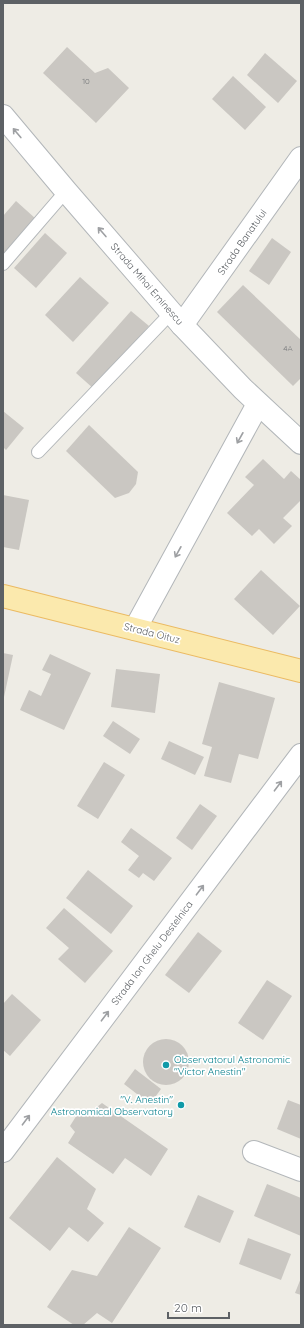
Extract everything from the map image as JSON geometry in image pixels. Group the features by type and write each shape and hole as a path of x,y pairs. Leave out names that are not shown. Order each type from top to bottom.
{"main road":[{"name":"Strada Oituz","path":"3,596 301,671"}],"street":[{"name":"Strada Mihai Eminescu","path":"3,116 177,319 258,404 301,443"},
{"name":"Strada Banatului","path":"177,319 300,162"},
{"path":"136,629 258,404"},
{"name":"Strada Ion Ghelu Destelnica","path":"3,1151 301,755"},
{"path":"254,1152 301,1170"}],"lane":[{"path":"3,264 66,191"},
{"path":"38,452 177,319"}],"building":[{"path":"67,47 95,73 108,68 129,88 96,123 43,73"},
{"path":"265,53 297,81 278,103 247,75"},
{"path":"233,76 266,107 245,130 212,99"},
{"path":"16,201 36,219 6,255 3,253 3,216"},
{"path":"45,233 67,253 36,288 14,268"},
{"path":"272,238 291,252 269,285 249,271"},
{"path":"80,277 109,303 73,342 45,315"},
{"path":"243,285 301,340 301,378 293,386 217,312"},
{"path":"131,311 149,326 94,389 76,373"},
{"path":"3,411 24,428 6,450 3,447"},
{"path":"89,425 138,472 136,484 129,493 115,498 66,451"},
{"path":"263,459 284,479 291,471 301,480 301,500 283,518 292,526 274,544 259,529 252,536 227,513 254,485 245,477"},
{"path":"3,495 29,500 19,550 3,547"},
{"path":"261,570 300,606 273,635 234,599"},
{"path":"3,653 13,655 4,697 3,696"},
{"path":"50,654 91,673 64,730 20,710 29,690 41,696 51,674 42,670"},
{"path":"116,669 160,674 155,713 111,707"},
{"path":"219,682 275,698 258,759 239,754 231,783 204,776 212,747 202,744"},
{"path":"113,721 140,739 130,754 103,736"},
{"path":"169,741 204,757 195,775 161,759"},
{"path":"104,762 125,775 98,819 77,806"},
{"path":"200,804 217,816 192,850 176,838"},
{"path":"131,828 172,858 154,881 143,873 139,878 128,870 139,856 121,842"},
{"path":"88,870 133,906 111,934 66,898"},
{"path":"64,908 113,951 85,983 58,959 69,948 46,928"},
{"path":"198,932 222,951 189,993 165,975"},
{"path":"267,980 292,996 263,1040 238,1023"},
{"path":"12,994 41,1020 10,1056 3,1050 3,1004"},
{"name":"Observatorul Astronomic \"Victor Anestin\"","path":"161,1039 171,1039 179,1043 185,1049 189,1057 189,1067 185,1075 179,1081 171,1085 161,1085 153,1081 147,1075 143,1067 143,1057 147,1049 153,1043"},
{"path":"135,1069 161,1089 150,1104 124,1084"},
{"path":"288,1100 301,1105 301,1139 277,1129"},
{"path":"102,1103 168,1149 151,1176 125,1158 113,1174 68,1143 75,1132 70,1126 80,1110 87,1115"},
{"path":"57,1157 96,1189 87,1209 104,1223 88,1242 69,1227 50,1251 9,1218"},
{"path":"267,1184 301,1198 301,1236 254,1216"},
{"path":"198,1195 234,1211 220,1243 184,1227"},
{"path":"129,1227 161,1248 112,1323 97,1313 83,1325 74,1325 47,1307 72,1270 97,1276"},
{"path":"248,1238 291,1254 281,1280 239,1264"},
{"path":"301,1278 301,1295 295,1293"}],"place":[{"name":"Observatorul Astronomic \"Victor Anestin\"","path":"166,1065"},
{"name":"\"V. Anestin\" Astronomical Observatory","path":"181,1105"}]}
